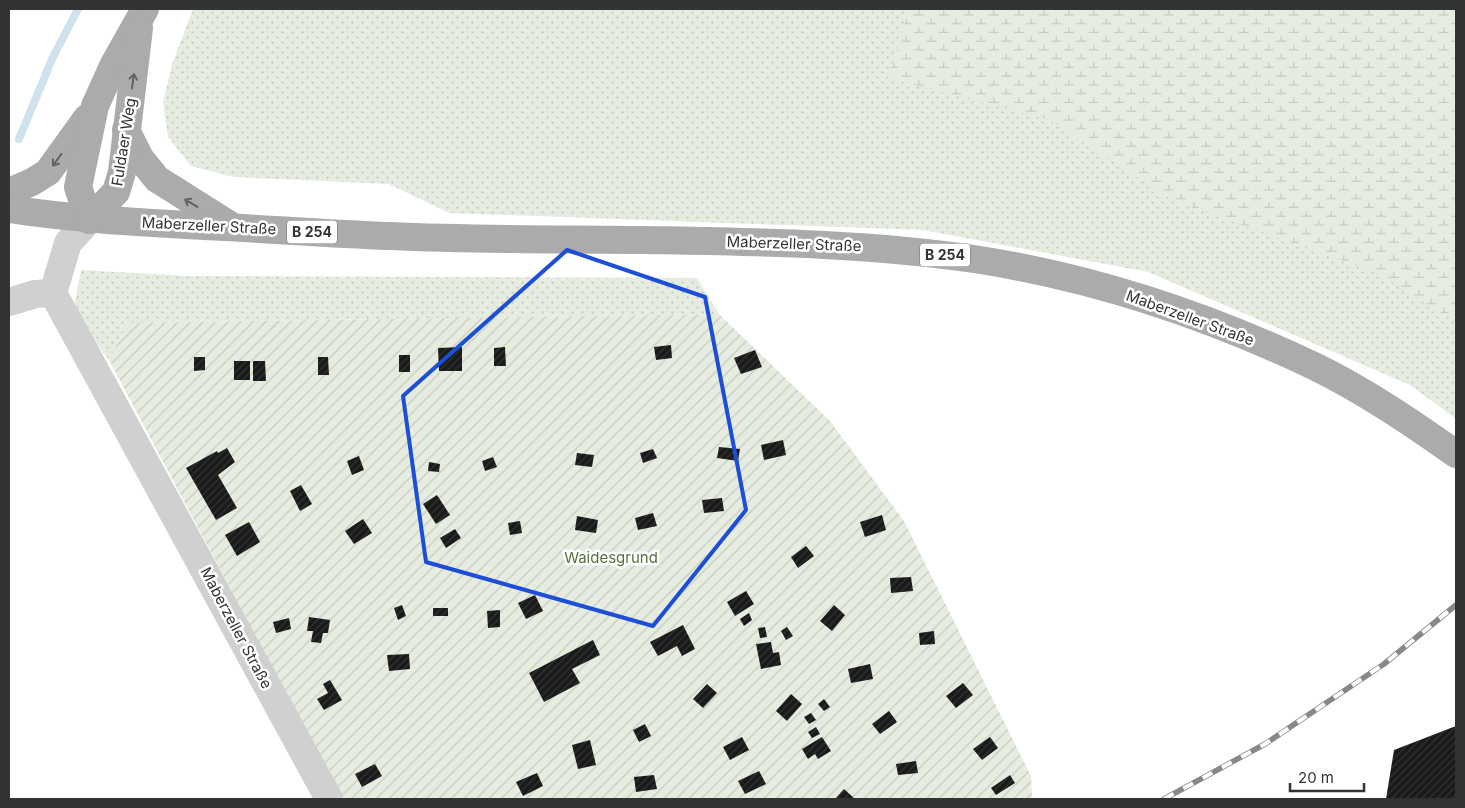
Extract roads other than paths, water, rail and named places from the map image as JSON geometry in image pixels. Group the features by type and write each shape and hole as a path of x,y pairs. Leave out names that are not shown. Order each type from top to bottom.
{"main road":[{"name":"Fuldaer Weg","path":"143,13 126,130 122,172 116,192 89,220 78,187 95,106 114,64 143,13"},
{"path":"9,192 32,182 48,172 95,106"},
{"path":"126,130 140,158 156,179 233,228"},
{"name":"Maberzeller Straße","path":"9,209 89,220 391,236 849,245 978,260 1049,274 1120,293 1180,312 1253,340 1318,368 1356,389 1418,427 1456,454"}],"lane":[{"path":"9,302 35,294 53,293 68,243 89,220"},
{"name":"Maberzeller Straße","path":"53,293 328,799"}],"waterway":[{"path":"19,139 53,57 78,9"}],"railway":[{"path":"1164,799 1265,744 1384,664 1456,605"}],"park label":[{"name":"Waidesgrund","path":"611,558"}]}
